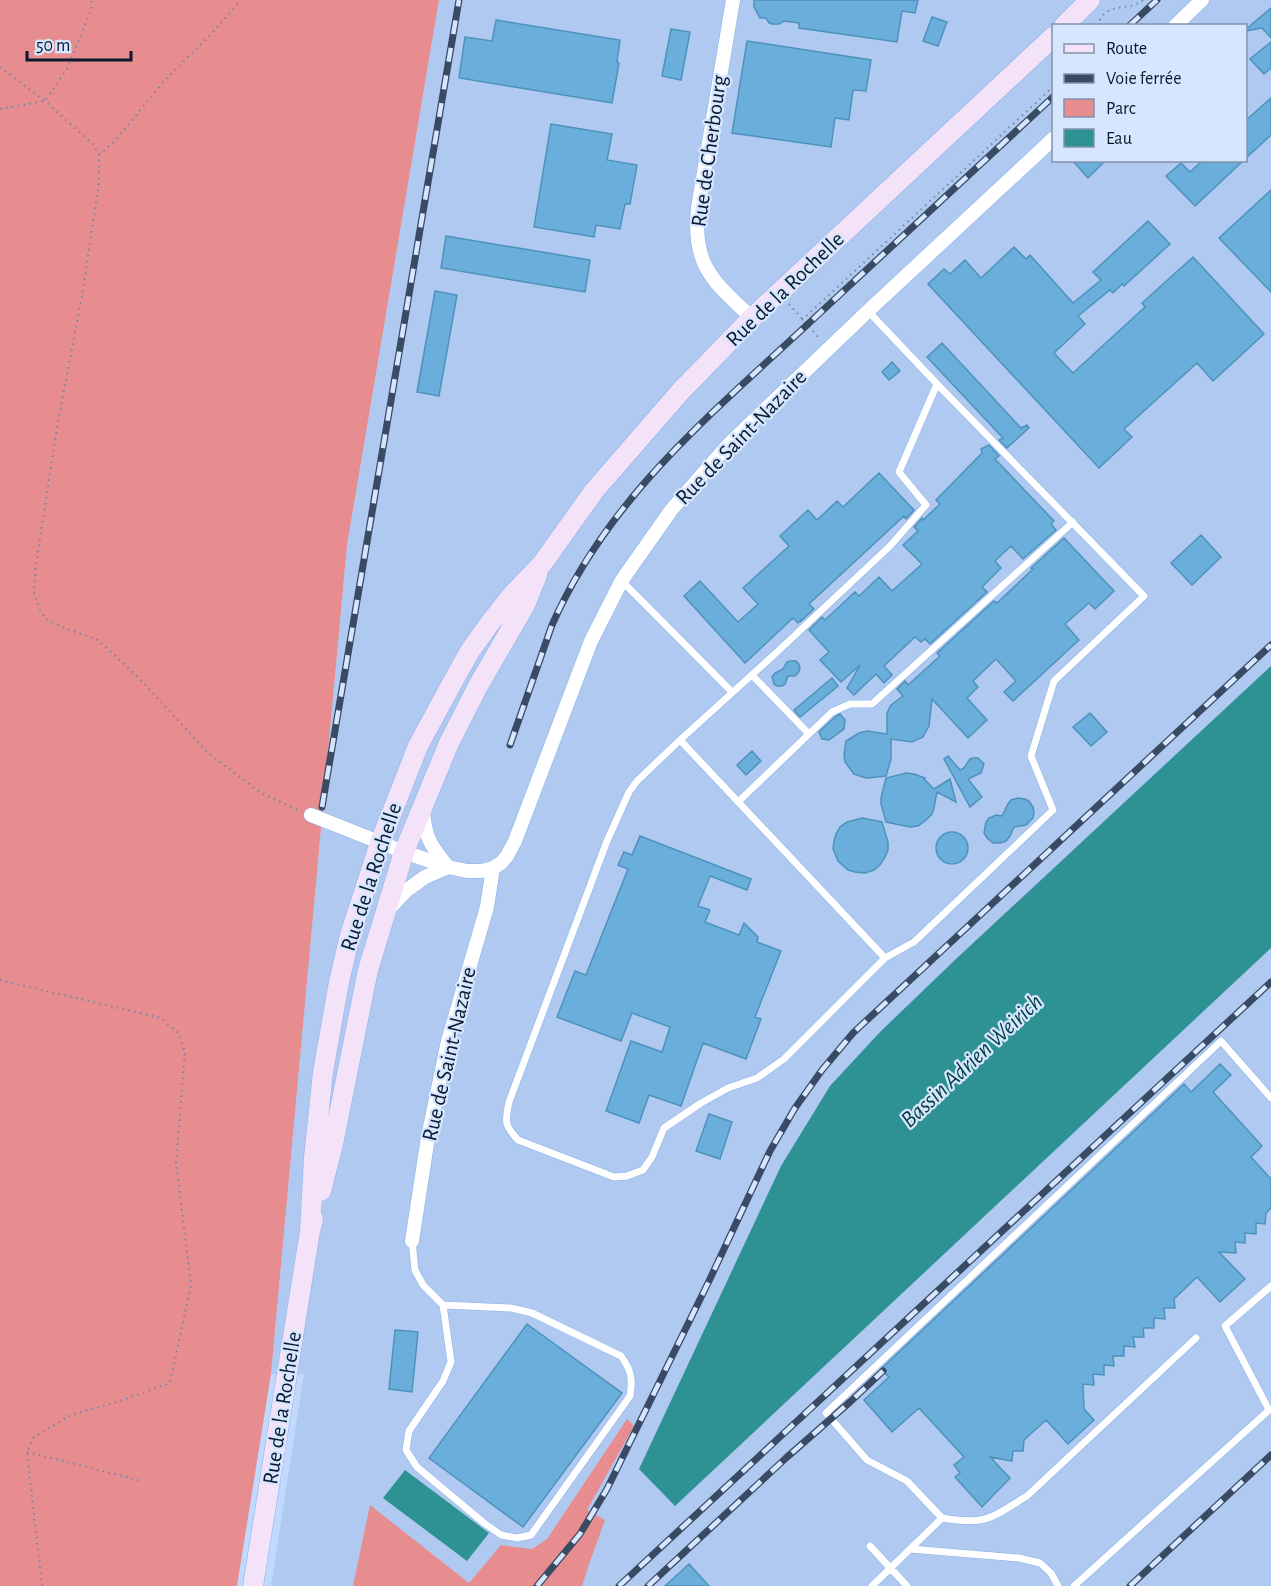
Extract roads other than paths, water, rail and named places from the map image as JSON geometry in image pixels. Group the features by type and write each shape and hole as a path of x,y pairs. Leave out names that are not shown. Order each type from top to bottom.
{"main road":[{"path":"1066,24 1090,0"},
{"name":"Rue de la Rochelle","path":"310,1231 314,1156 324,1072 331,1022 350,935 380,843 418,746 470,651 513,594 542,564 611,470 680,392 752,318 1052,37"},
{"name":"Rue de la Rochelle","path":"254,1586 310,1231 333,1144 368,970 404,852 422,805 449,743 478,686 525,605 542,564"}],"street":[{"name":"Rue de Cherbourg","path":"732,0 696,228 699,252 708,272 752,318"},
{"path":"1177,24 1202,0"},
{"name":"Rue de Saint-Nazaire","path":"412,1241 428,1137 448,1041 487,906 493,868 507,856 515,841 591,641 622,580 672,509 728,445 1052,139"},
{"path":"422,805 424,826 429,843 448,867"},
{"path":"311,815 448,867 481,872 493,868"},
{"path":"384,915 406,890 448,867"}],"lane":[{"path":"868,311 1144,596 1054,681 1031,756 1053,810 914,942 885,958 784,1059 757,1078 728,1088 701,1103 664,1128 652,1157 643,1170 627,1176 614,1177 518,1140 509,1130 506,1120 509,1102 608,841 629,792 680,740 890,546 926,506 899,472 937,384"},
{"path":"738,802 832,712 850,704 872,704 1073,522"},
{"path":"622,580 732,692"},
{"path":"752,675 809,734"},
{"path":"680,740 885,958"},
{"path":"1196,1338 1027,1496 982,1520 961,1521 942,1518 907,1480 867,1460 826,1413 1221,1041 1271,1098"},
{"path":"412,1241 415,1269 423,1285 443,1305 451,1362 443,1381 409,1431 406,1450 417,1467 501,1535 517,1538 531,1535 630,1396 632,1383 629,1368 621,1356 532,1313 511,1308 443,1305"},
{"path":"1074,1586 1270,1409 1225,1326 1271,1286"},
{"path":"872,1586 942,1518"},
{"path":"870,1546 907,1586"},
{"path":"910,1549 1019,1558 1040,1563 1051,1573 1058,1586"}],"water":[{"name":"Bassin Adrien Weirich","path":"1271,666 1271,948 675,1506 639,1469 781,1166 830,1086 880,1032 957,958"},
{"path":"405,1470 489,1533 467,1561 383,1498"}],"railway":[{"path":"322,807 459,0"},
{"path":"1131,24 1157,0"},
{"path":"510,745 552,625 575,579 602,537 632,498 698,426 1052,98"},
{"path":"537,1586 580,1534 607,1489 770,1151 795,1108 822,1070 853,1033 1271,645"},
{"path":"619,1586 1271,982"},
{"path":"648,1586 883,1371"},
{"path":"1130,1586 1271,1455"}]}
